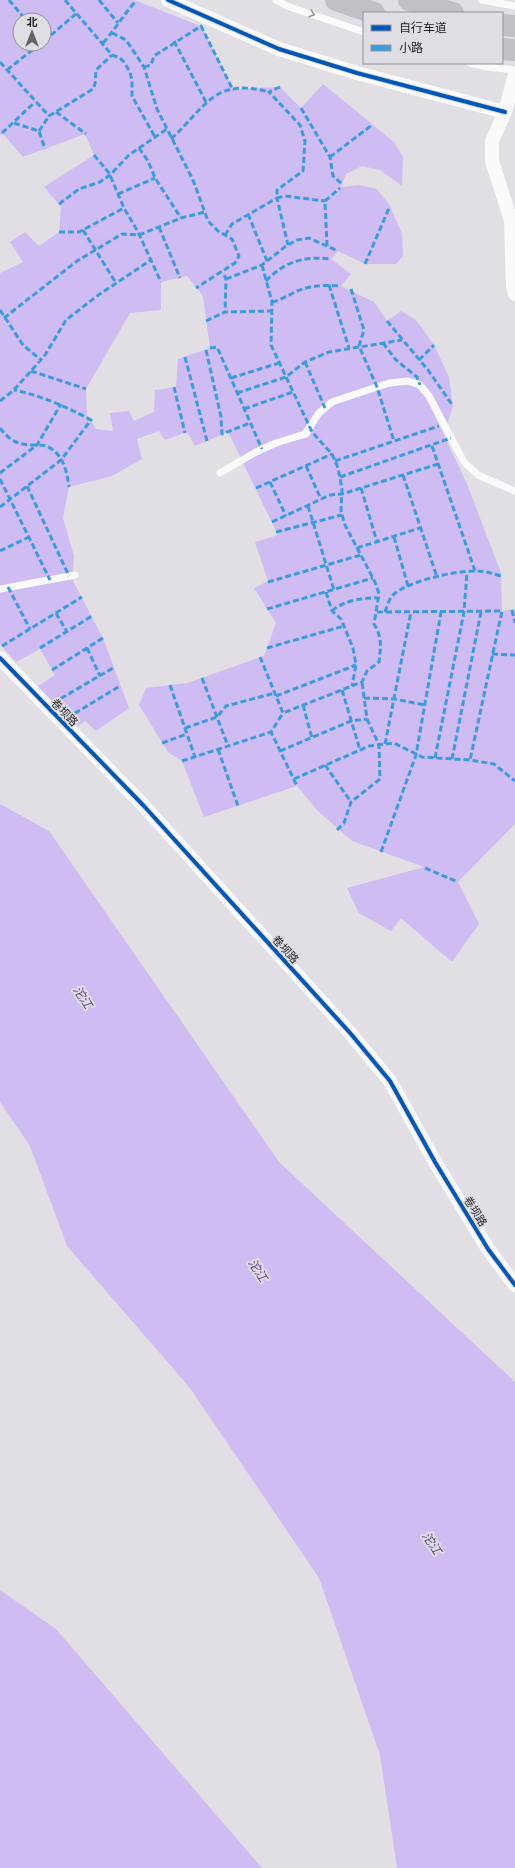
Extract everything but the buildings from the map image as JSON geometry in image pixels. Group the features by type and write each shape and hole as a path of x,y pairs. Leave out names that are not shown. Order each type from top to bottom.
{"highway":[{"path":"336,0 371,12"},
{"path":"409,0 450,12"},
{"path":"503,25 515,26"},
{"path":"503,49 515,50"}],"street":[{"path":"168,0 279,49 357,73 505,112"},
{"path":"515,74 505,112 492,141 492,161 511,221 513,287 515,294"},
{"name":"卷坝路","path":"0,658 148,811 351,1034 386,1075 435,1162 488,1249 515,1285"}],"lane":[{"path":"276,0 287,6 363,32"},
{"path":"482,0 515,6"},
{"path":"474,64 486,67 515,70"},
{"path":"220,473 256,452 276,443 305,434 319,413 332,402 389,383 408,381 420,385 429,396 464,462 478,475 515,491"},
{"path":"0,589 75,575"}],"water":[{"path":"0,0 134,0 201,26 233,89 280,87 301,108 323,84 394,142 403,157 402,186 380,170 362,166 346,174 341,187 360,185 377,189 390,206 402,234 403,256 396,264 365,264 338,251 331,259 351,274 341,286 374,302 387,321 401,311 416,320 434,345 449,377 453,406 447,424 432,394 422,382 408,378 388,380 330,399 318,409 303,431 256,448 241,458 228,432 195,446 187,432 165,440 159,431 137,439 142,459 112,476 69,487 63,518 74,556 73,573 0,586 0,273 23,262 10,242 25,232 39,246 59,232 61,207 44,187 94,155 85,134 23,157 3,134 0,135","holes":["187,276 203,296 210,348 178,359 176,387 155,390 154,412 134,421 129,411 110,413 113,431 96,429 87,415 86,389 130,313 161,310 161,282"]},
{"path":"407,384 416,387 427,399 467,484 501,573 502,611 515,609 515,824 458,882 479,924 452,962 401,918 391,931 359,913 347,888 424,867 352,841 318,811 297,786 204,817 182,761 168,752 139,705 146,688 187,683 264,656 276,623 254,588 268,581 255,542 278,535 243,463 275,447 309,437 318,420 325,411 341,401 364,393"},
{"path":"72,579 103,638 129,708 96,731 85,721 76,728 38,686 55,675 40,649 16,662 0,644 0,592"},
{"name":"沱江","path":"0,804 49,831 279,1162 515,1382 515,1868 397,1868 380,1755 319,1578 190,1388 67,1246 30,1146 0,1102"},
{"path":"0,1590 56,1629 262,1868 0,1868"}],"marked path":[{"path":"9,0 19,12"},
{"path":"65,0 112,55 120,58 124,62 130,72 132,81 132,96 155,137"},
{"path":"99,0 118,23"},
{"path":"103,43 136,1"},
{"path":"52,34 77,13"},
{"path":"144,67 151,65 154,56 201,26 233,90"},
{"path":"112,33 126,40 144,67 157,109 193,180 208,221 218,231 232,239 239,256 235,263 196,288"},
{"path":"174,41 206,102"},
{"path":"7,70 30,52"},
{"path":"39,131 49,116 93,89 96,70 112,55"},
{"path":"0,62 49,116"},
{"path":"280,87 269,92 300,125 305,141 303,171 277,190 277,198 285,196 325,201"},
{"path":"171,139 203,106 212,98 223,92 235,89 250,88 269,92"},
{"path":"2,133 35,102"},
{"path":"301,108 330,157 333,176 342,184"},
{"path":"56,112 86,134"},
{"path":"14,123 39,131 45,149"},
{"path":"330,157 372,125"},
{"path":"59,204 79,189 100,182 110,175 129,155 167,129"},
{"path":"139,148 148,161 155,178 181,218"},
{"path":"94,155 109,173 124,208 138,232 161,282"},
{"path":"118,194 155,178"},
{"path":"327,246 325,201 340,188"},
{"path":"225,235 232,224 277,198 288,245"},
{"path":"365,264 390,206"},
{"path":"59,232 79,232 124,208"},
{"path":"4,318 77,261 122,234 139,235 181,218 205,212"},
{"path":"248,214 267,261"},
{"path":"159,227 180,278"},
{"path":"83,230 116,283"},
{"path":"226,279 262,265 286,246 297,240 309,238 338,251"},
{"path":"266,281 273,274 288,264 296,261 313,258 331,259"},
{"path":"0,401 14,390 45,355 66,320 97,296 151,260"},
{"path":"262,265 272,302 271,345 312,432 332,454 338,468 342,489 341,511 345,525 375,582 379,594 374,624 380,642 379,662 367,671 362,682 283,713"},
{"path":"224,275 226,279 225,312"},
{"path":"329,285 349,348"},
{"path":"272,302 308,288 341,286"},
{"path":"351,289 364,330 359,346 377,387 394,441"},
{"path":"0,310 23,345 41,360"},
{"path":"206,321 225,312 272,311"},
{"path":"387,321 428,370 453,406"},
{"path":"237,393 286,377 305,362 329,352 402,340"},
{"path":"383,343 396,360 417,377 420,385"},
{"path":"419,360 434,345"},
{"path":"210,348 217,347 262,449"},
{"path":"206,350 221,417 222,434 250,423"},
{"path":"185,357 207,441"},
{"path":"305,362 325,408"},
{"path":"231,378 279,363"},
{"path":"31,371 86,389"},
{"path":"174,387 185,433"},
{"path":"0,507 61,460 91,420 53,402 14,390"},
{"path":"244,409 293,392"},
{"path":"0,473 37,445 61,404"},
{"path":"335,461 439,426"},
{"path":"0,428 7,436 18,443 41,445 52,449 63,463 69,487"},
{"path":"340,477 451,438"},
{"path":"432,446 475,571"},
{"path":"256,488 332,454"},
{"path":"272,522 330,495 342,494 438,464"},
{"path":"306,466 321,499"},
{"path":"403,475 437,577"},
{"path":"0,479 50,580"},
{"path":"270,482 286,516"},
{"path":"27,486 69,576"},
{"path":"361,488 377,542"},
{"path":"308,506 334,590"},
{"path":"276,532 342,515"},
{"path":"357,548 420,528"},
{"path":"0,551 29,537"},
{"path":"394,537 408,586"},
{"path":"268,582 361,555"},
{"path":"385,612 393,595 409,585 433,577 469,571 478,571 502,576"},
{"path":"435,758 464,612 467,572"},
{"path":"267,609 373,578"},
{"path":"8,587 30,629"},
{"path":"326,592 332,611 341,619 353,648 356,665 352,686"},
{"path":"2,646 82,597"},
{"path":"332,611 341,605 354,600 378,598"},
{"path":"512,610 515,623"},
{"path":"377,612 502,611 470,760"},
{"path":"385,744 411,612"},
{"path":"381,852 416,755 441,612"},
{"path":"452,759 481,612"},
{"path":"56,613 67,632"},
{"path":"40,648 92,616"},
{"path":"267,648 344,626"},
{"path":"52,670 103,638"},
{"path":"87,648 100,676"},
{"path":"492,654 515,655"},
{"path":"260,657 283,713 271,732 297,786"},
{"path":"276,696 356,665"},
{"path":"53,703 113,668"},
{"path":"202,678 228,746"},
{"path":"337,830 344,823 351,802 380,779 379,745 367,719 362,682"},
{"path":"170,685 195,757"},
{"path":"67,718 120,686"},
{"path":"342,690 360,750"},
{"path":"185,728 217,717 226,706 275,693"},
{"path":"364,698 394,699 425,705"},
{"path":"303,705 312,738"},
{"path":"280,751 351,721 367,719"},
{"path":"182,761 271,732"},
{"path":"162,743 187,734"},
{"path":"294,779 369,746 394,743 422,757 470,760 494,764 515,781"},
{"path":"218,749 238,806"},
{"path":"325,765 351,802"},
{"path":"425,868 458,882"}],"cycle path":[{"path":"168,0 279,49 357,73 505,112"},
{"path":"0,658 143,805 351,1034 390,1081 435,1162 488,1249 515,1285"}]}
